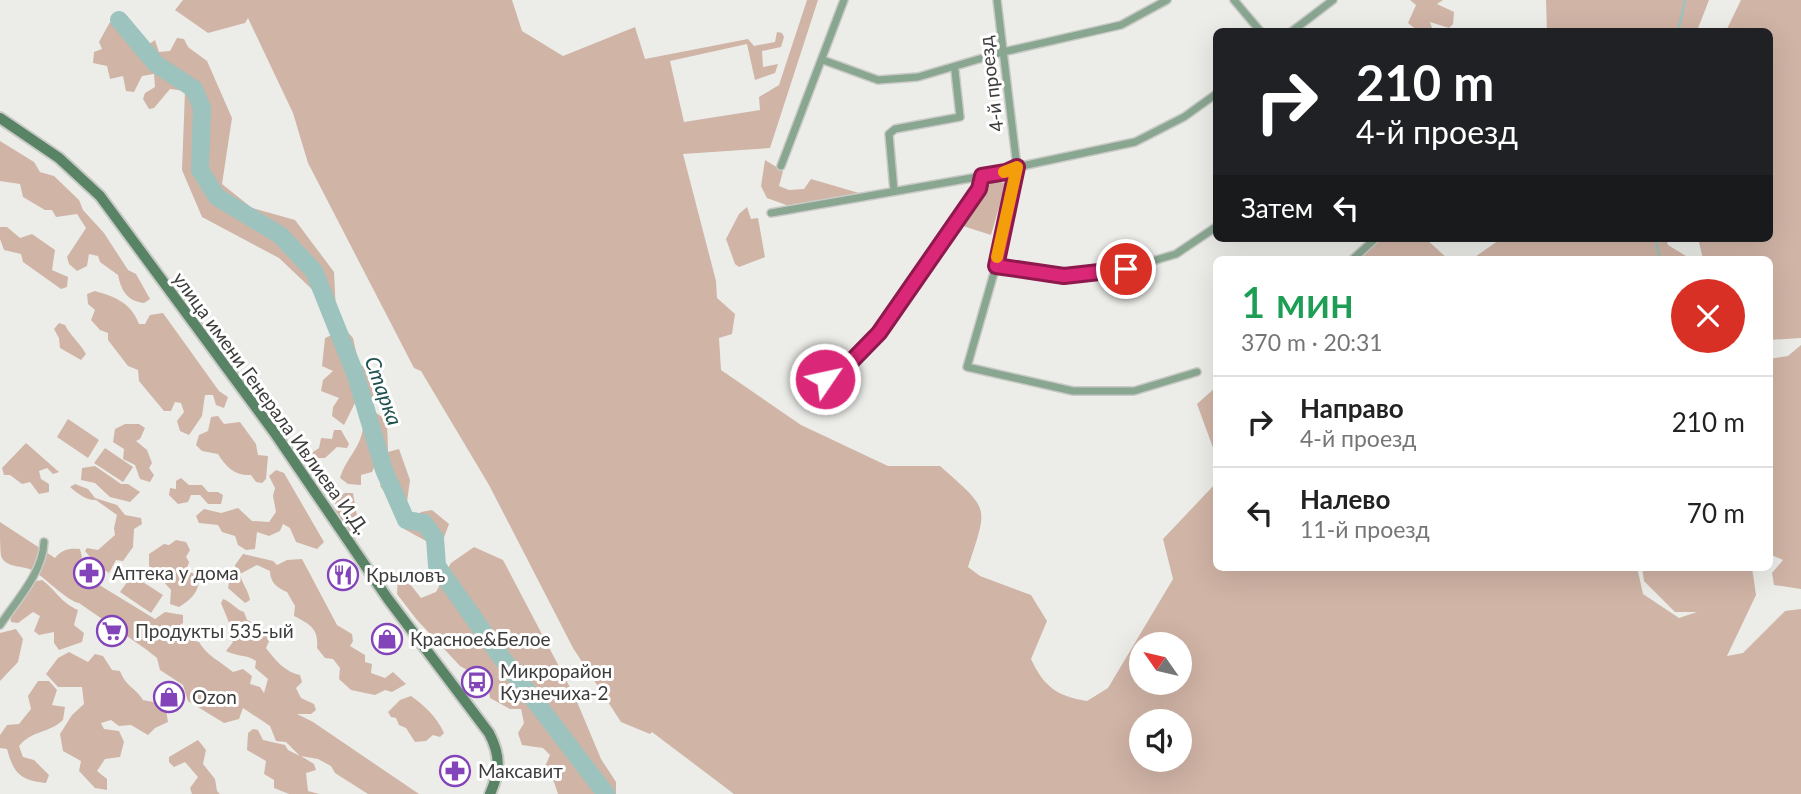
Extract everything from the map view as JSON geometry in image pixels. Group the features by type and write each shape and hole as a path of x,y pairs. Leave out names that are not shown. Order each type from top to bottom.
{"street":[{"path":"781,166 844,0"},
{"name":"4-й проезд","path":"997,0 1017,167 996,266 967,367 1073,391 1134,391 1197,372"},
{"path":"823,60 878,80 918,77 1003,52 1121,24 1167,0"},
{"path":"1234,0 1258,28"},
{"path":"1296,28 1333,0"},
{"path":"894,191 889,134 895,129 960,117 955,71"},
{"path":"771,213 1006,172 1017,167 1135,142 1184,117 1213,96"},
{"name":"улица имени Генерала Ивлиева И.Д.","path":"0,118 59,158 100,196 274,432 388,599 489,733 499,758 499,772 490,794"},
{"path":"820,372 829,382 879,333 979,189 982,176"},
{"path":"996,266 1064,276 1126,269 1176,254 1213,229"},
{"path":"1356,256 1372,242"},
{"path":"0,625 39,567 44,556 44,542"}],"shaded area":[{"path":"183,0 512,0 522,31 563,56 635,27 645,59 748,39 754,46 775,42 777,32 782,33 784,37 781,47 762,51 763,67 778,64 775,73 755,80 747,44 670,61 684,122 760,110 759,97 779,85 807,0 818,0 770,148 683,154 716,281 717,298 735,314 732,334 719,338 721,370 801,425 888,466 940,466 968,491 980,509 981,519 968,567 980,576 1031,595 1047,621 1031,659 1041,677 1053,689 1087,701 1108,688 1129,653 1129,695 1192,695 1192,632 1141,632 1173,579 1163,539 1213,486 1213,571 1638,571 1643,594 1679,618 1697,612 1675,612 1644,581 1643,571 1753,571 1756,595 1727,656 1743,653 1785,611 1801,609 1801,794 734,794 652,732 650,734 621,722 573,648 489,485 421,371 414,368 308,163 293,113 248,18 245,23 208,33 175,10"},
{"path":"1410,0 1443,0 1437,4 1454,12 1453,24 1449,28 1430,22 1432,28 1414,28 1408,23 1416,5"},
{"path":"1546,0 1709,0 1698,28 1547,28"},
{"path":"1741,0 1801,0 1801,338 1773,340 1773,256 1702,256 1699,242 1773,242 1773,28 1727,28"},
{"path":"110,22 139,51 155,40 159,52 170,51 177,38 184,39 188,47 207,61 232,118 222,184 252,208 295,220 334,272 336,312 279,258 202,217 182,170 185,91 170,89 154,108 149,109 143,99 145,93 155,87 154,74 142,76 134,92 126,91 123,76 110,79 107,66 93,63 94,52 102,49 99,42"},
{"path":"0,141 34,162 40,172 54,176 79,200 83,210 104,233 128,270 136,274 150,299 144,303 129,297 123,290 118,275 100,262 98,256 89,254 87,266 77,271 69,264 67,257 86,228 77,214 56,217 52,210 45,210 23,197 20,184 0,181"},
{"path":"765,160 783,171 779,186 789,190 804,189 811,179 859,193 789,206 767,198 761,186"},
{"path":"992,181 1006,183 991,235 963,226"},
{"path":"747,207 751,219 758,218 765,257 739,267 735,264 726,239 739,214"},
{"path":"0,227 7,227 20,238 32,234 55,250 52,270 68,277 67,287 61,289 23,262 21,254 4,250"},
{"path":"1377,242 1429,242 1445,256 1362,256"},
{"path":"1496,242 1667,242 1686,256 1476,256"},
{"path":"95,291 122,302 132,311 139,324 145,324 150,315 163,313 219,391 228,397 224,408 216,405 213,395 205,395 202,416 189,435 180,431 177,421 184,412 181,403 175,402 171,411 164,411 139,381 138,370 128,366 108,340 108,333 100,330 91,320 95,310 88,304 87,294"},
{"path":"59,323 65,325 86,354 81,360 60,348 54,329"},
{"path":"345,329 353,338 359,365 375,370 373,399 356,401 344,425 332,416 333,407 339,398 321,391 323,380 333,371 322,366 325,338"},
{"path":"1801,345 1801,589 1774,585 1772,573 1783,560 1773,556 1773,358 1788,356"},
{"path":"1213,390 1213,448 1197,404"},
{"path":"376,413 387,420 388,452 399,449 410,480 407,502 398,509 380,486 384,479 376,463 372,472 361,475 361,485 348,484 340,478 359,441 363,427 374,423"},
{"path":"218,416 224,424 240,422 256,444 258,455 268,456 266,479 262,483 256,482 251,475 236,472 228,467 218,454 202,451 196,445 199,435 208,431 211,417"},
{"path":"68,419 99,440 88,458 57,437"},
{"path":"125,424 139,424 145,428 140,439 136,441 147,450 152,463 149,468 154,475 150,482 140,479 135,465 123,459 124,449 113,442 115,429"},
{"path":"334,430 341,430 349,444 347,448 337,447 325,458 312,458 306,464 298,460 303,450 310,454 319,448 321,438 332,439"},
{"path":"26,443 59,472 53,474 47,468 39,471 41,479 49,484 49,492 39,494 30,482 22,484 10,475 4,475 2,468"},
{"path":"105,448 133,467 123,482 94,463"},
{"path":"95,466 121,484 128,484 140,492 130,502 110,497 95,483 81,480 82,468"},
{"path":"276,470 284,473 324,542 317,549 296,542 290,528 283,524 280,531 269,536 257,532 255,549 246,550 238,545 235,536 222,532 218,525 199,523 196,516 204,509 221,513 238,508 252,521 269,522 276,512 273,496 275,488 269,476"},
{"path":"181,478 189,485 202,485 208,492 223,495 221,504 208,504 200,495 191,495 188,502 178,504 169,495 170,488 176,489 176,481"},
{"path":"75,484 88,489 95,498 117,505 125,515 141,518 142,524 134,529 133,547 123,561 116,560 109,573 97,565 85,551 87,548 98,550 115,535 117,515 96,500 86,498 70,487"},
{"path":"353,493 359,528 351,532 334,509 337,497"},
{"path":"432,510 449,524 440,548 432,559 426,541 404,529 421,512"},
{"path":"0,522 55,558 66,550 80,549 82,557 77,565 78,572 155,619 165,612 183,615 183,623 175,628 177,636 199,642 210,655 233,672 243,669 252,676 250,684 260,687 264,693 268,679 255,668 256,661 226,651 233,642 229,637 230,625 221,603 223,599 229,602 244,612 247,620 268,632 270,639 266,648 285,668 300,675 302,682 296,688 301,698 314,704 316,710 311,714 297,714 419,794 368,794 335,773 331,766 318,759 301,756 314,764 316,770 306,773 308,791 319,794 289,794 274,788 274,780 264,774 266,761 247,750 248,733 253,729 258,730 263,740 285,745 288,750 300,756 286,742 276,741 270,726 243,708 239,719 224,723 188,701 183,685 160,670 157,658 147,650 79,603 69,599 34,571 3,560"},
{"path":"176,540 186,542 190,550 186,557 189,562 186,571 199,575 194,594 179,607 170,604 171,590 149,566 149,554"},
{"path":"474,547 503,560 575,697 601,759 616,782 616,794 558,794 554,782 543,771 550,755 543,748 522,745 518,733 524,723 521,709 510,709 490,698 488,682 460,666 397,594 398,576 403,575 421,598 436,592 451,563"},
{"path":"243,554 273,561 277,565 287,560 302,559 337,625 352,634 353,641 350,646 365,655 365,662 372,664 371,673 385,678 393,672 406,684 392,692 385,690 375,695 351,690 339,679 340,668 333,659 325,658 317,648 312,628 294,616 295,606 287,592 273,581 270,571 257,565 240,574 250,600 245,603 228,588 230,578 236,573 235,565"},
{"path":"132,575 163,595 151,613 120,592"},
{"path":"42,580 78,610 74,625 84,633 82,642 59,650 54,643 54,632 39,635 34,631 40,616 33,612 18,623 11,622 10,615 32,582"},
{"path":"16,629 23,639 18,662 0,681 0,633"},
{"path":"69,652 88,662 95,654 103,656 112,670 120,671 143,700 153,702 166,710 168,722 148,735 131,725 119,726 111,720 101,723 104,729 119,731 124,742 120,757 105,759 97,771 107,779 107,790 95,788 79,771 81,761 63,751 60,734 72,715 84,704 82,687 58,687 46,674 58,658"},
{"path":"38,681 49,681 57,690 52,705 65,707 63,720 30,737 19,746 23,757 34,760 49,775 46,783 24,778 12,764 7,749 0,748 0,735 7,725 19,724 31,709 28,696"},
{"path":"411,696 438,722 444,733 440,737 433,735 426,741 415,742 406,728 399,725 396,718 391,717 388,712 400,700"},
{"path":"198,740 206,750 203,764 215,779 220,794 192,794 190,788 198,777 185,762 174,767 169,762 169,757"}],"waterway":[{"path":"1679,28 1685,0"},
{"name":"Старка","path":"119,20 156,64 194,89 202,108 200,170 217,197 280,235 314,271 356,376 384,470 406,520 424,523 435,538 437,566 499,654 606,794"},
{"path":"1656,242 1659,256"}],"slow traffic":[{"path":"997,257 1017,167 1004,172"}],"place":[{"name":"Аптека у дома","path":"89,573"},
{"name":"Крыловъ","path":"343,575"},
{"name":"Продукты 535-ый","path":"112,631"},
{"name":"Красное&Белое","path":"387,639"},
{"name":"Микрорайон Кузнечиха-2","path":"477,682"},
{"name":"Ozon","path":"169,697"},
{"name":"Максавит","path":"455,771"}],"route":[{"path":"825,379 829,382 836,377 879,333 979,189 982,176 1006,172 1017,167 996,266 1064,276 1126,269"}]}
